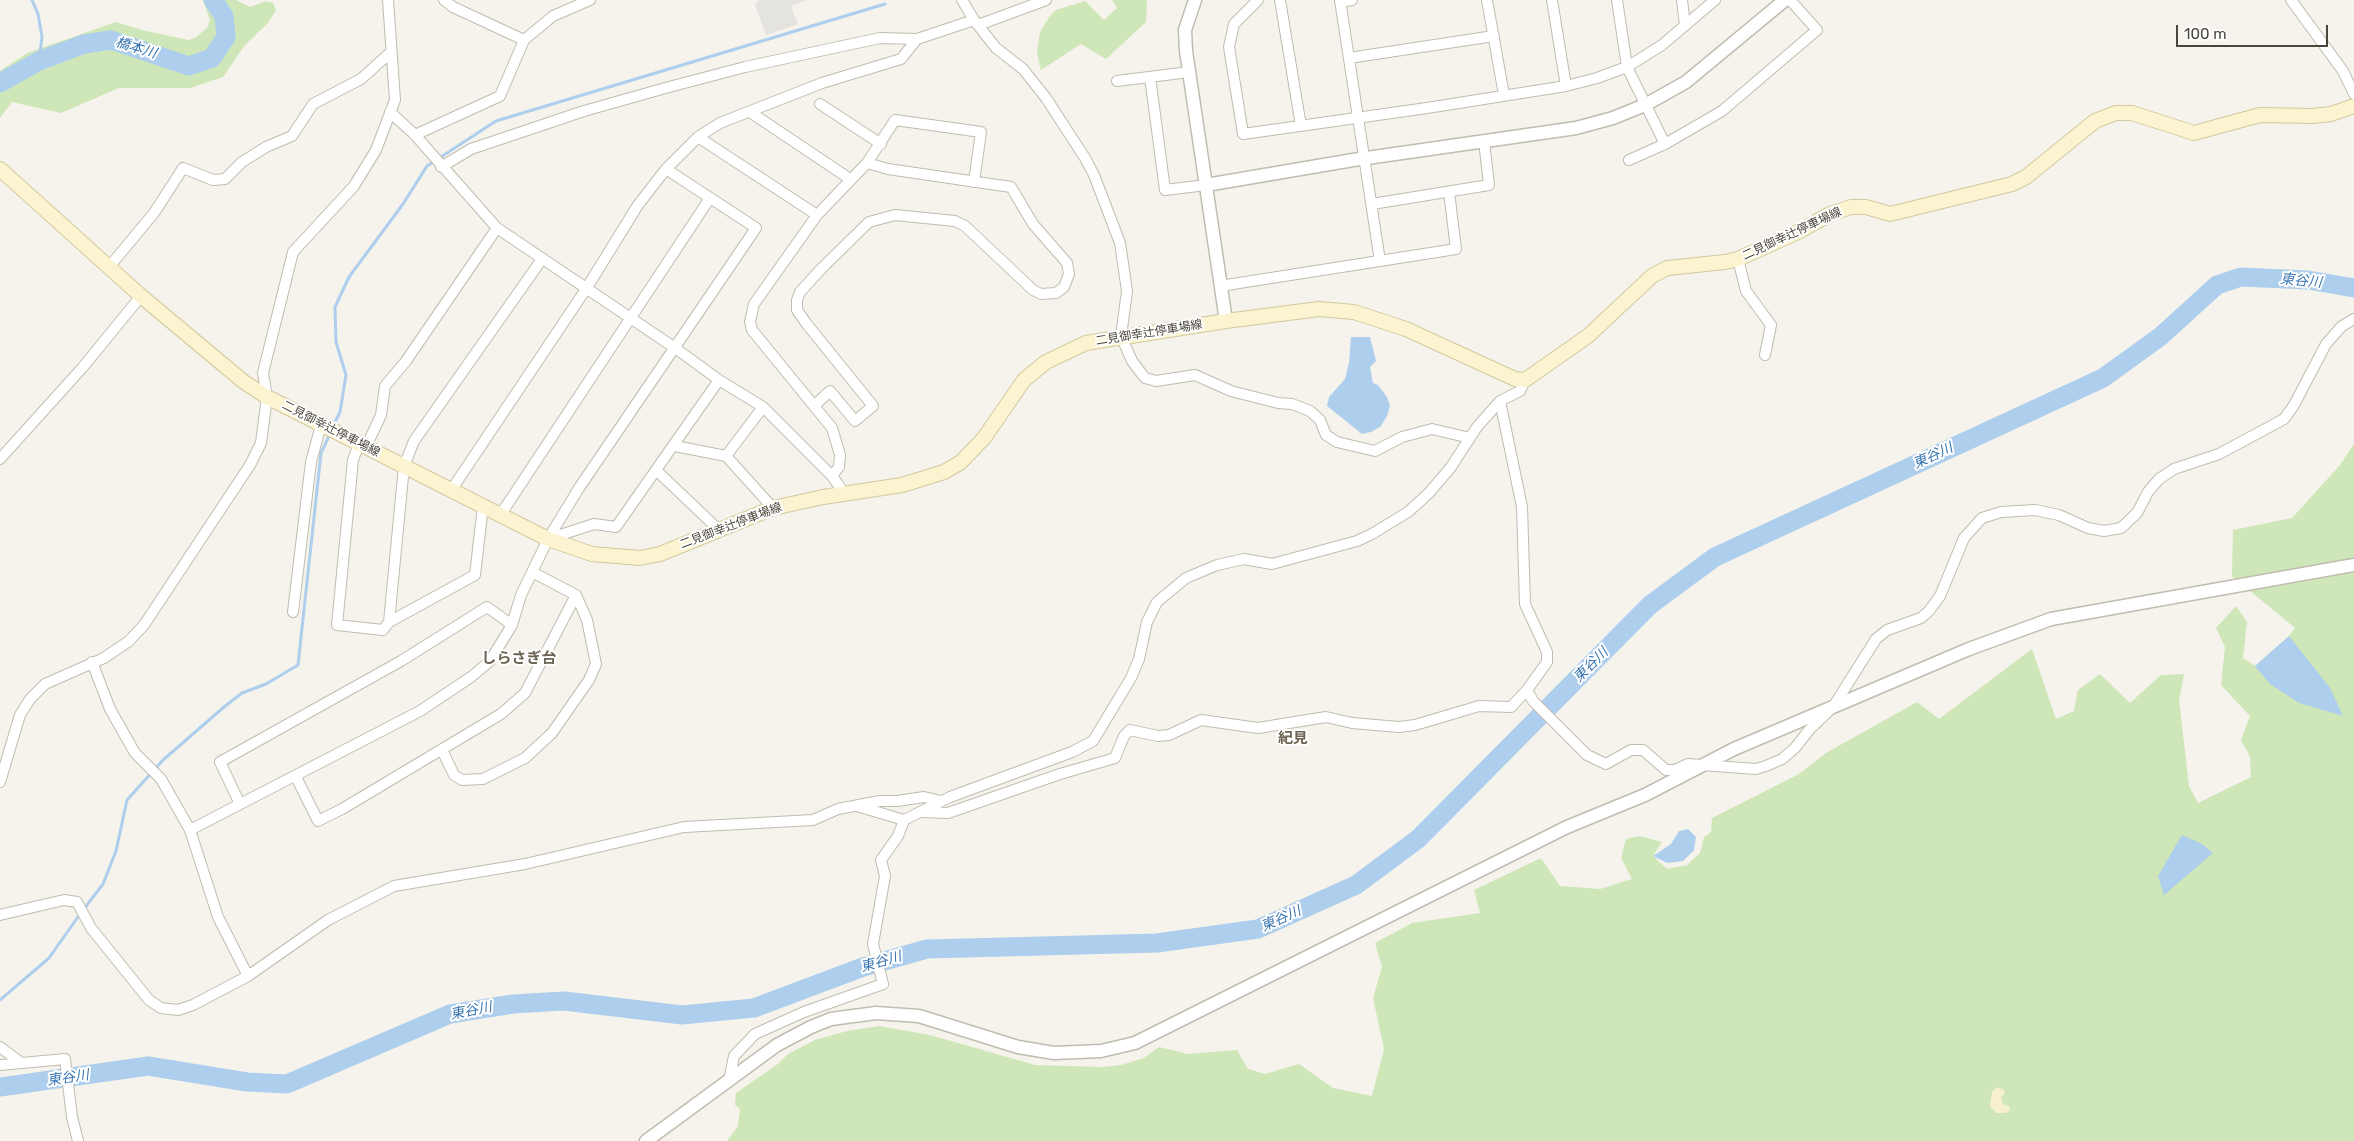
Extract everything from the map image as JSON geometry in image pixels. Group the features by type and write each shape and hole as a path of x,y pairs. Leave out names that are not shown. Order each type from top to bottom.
{"main road":[{"name":"二見御幸辻停車場線","path":"0,169 140,296 244,382 267,396 322,426 452,489 548,539 592,554 640,558 660,554 773,508 844,493 902,485 944,472 961,462 984,438 1024,380 1046,362 1086,343 1121,336 1319,309 1354,312 1406,329 1515,379 1525,380 1588,336 1652,276 1667,268 1738,259 1800,231 1830,214 1851,207 1866,206 1890,214 2012,184 2026,177 2095,121 2116,113 2132,112 2194,133 2260,115 2313,116 2331,114 2354,106"}],"street":[{"path":"0,782 20,715 30,699 45,684 104,658 129,642 144,625 236,485 261,443 267,396 263,373 293,252 354,186 376,150 395,100 388,0"},
{"path":"444,0 453,7 524,40"},
{"path":"417,138 500,96 524,40 553,16 590,0"},
{"path":"962,0 996,48 1023,69 1046,98 1094,175 1120,243 1127,291 1121,336 1132,361 1145,378 1156,381 1195,375 1231,391 1278,403 1292,404 1310,411 1320,420 1326,434 1337,442 1375,450 1402,437 1432,429 1470,438"},
{"path":"440,165 471,149 584,111 669,87 745,67 880,38 916,39 1046,0"},
{"path":"1195,0 1186,30 1189,72 1226,321"},
{"path":"1258,0 1234,24 1229,47 1243,134 1566,86 1597,78 1627,67 1685,26 1716,0"},
{"path":"1280,0 1301,126"},
{"path":"1352,0 1340,1 1380,261"},
{"path":"1488,0 1504,95"},
{"path":"1552,0 1566,86"},
{"path":"1616,0 1627,67 1665,144"},
{"path":"1682,0 1685,26"},
{"path":"1150,77 1165,190 1206,185 1364,158 1576,128 1613,118 1646,105 1686,82 1784,0"},
{"path":"1629,160 1665,144 1722,111 1817,30 1790,0"},
{"path":"2291,0 2344,71 2354,94"},
{"path":"1349,58 1494,36"},
{"path":"452,489 586,290 638,205 666,169 698,138 720,123 822,83 901,59 916,39"},
{"path":"109,267 154,213 183,168 213,180 225,179 242,162 266,147 292,136 313,104 361,79 391,52"},
{"path":"1116,81 1189,72"},
{"path":"820,104 881,144"},
{"path":"390,112 417,138 496,228 675,348 719,380 763,407 832,476 844,493"},
{"path":"750,112 850,180"},
{"path":"832,476 839,467 837,440 832,428 752,330 750,322 754,304 817,215 867,163 896,120 980,132 974,182"},
{"path":"698,138 817,215"},
{"path":"1372,204 1489,185 1484,141"},
{"path":"815,405 830,391 855,421 873,406 797,310 797,300 800,292 870,222 894,215 955,221 964,226 1033,290 1049,295 1064,287 1069,274 1067,264 1033,224 1011,186 888,169 867,163"},
{"path":"190,830 296,777 420,711 471,677 490,661 512,625 532,572 548,539 579,488 756,228 666,169"},
{"path":"1220,286 1456,249 1449,192"},
{"path":"501,514 710,198"},
{"path":"483,506 475,575 389,622 383,630 337,625 352,460 363,446 381,415 385,386 406,360 496,228"},
{"path":"389,622 404,466 414,441 542,259"},
{"path":"1738,259 1746,290 1771,325 1765,356"},
{"path":"0,459 84,367 140,296"},
{"path":"1527,690 1533,701 1587,755 1606,764 1631,750 1643,750 1666,770 1675,770 1688,764 1756,769 1782,759 1795,748 1809,730 1833,706 1876,639 1886,630 1921,618 1929,611 1940,596 1964,538 1982,518 2001,512 2034,510 2059,515 2088,528 2104,531 2121,528 2137,513 2148,492 2159,478 2174,469 2219,454 2284,419 2326,344 2342,326 2354,319"},
{"path":"548,539 594,524 616,527 675,446 719,380"},
{"path":"856,806 904,820 941,801 1072,752 1093,741 1131,678 1139,659 1147,622 1157,602 1186,578 1217,565 1244,558 1272,564 1357,541 1372,534 1408,512 1429,493 1451,467 1470,438 1500,401 1520,391 1525,380"},
{"path":"922,812 948,813 1060,774 1115,758 1124,736 1130,730 1158,736 1169,734 1201,720 1258,728 1326,717 1352,723 1399,727 1416,725 1480,706 1510,708 1527,690 1547,662 1547,652 1526,604 1522,506 1500,401"},
{"path":"726,456 763,407"},
{"path":"293,612 311,462 322,426"},
{"path":"675,446 726,456 773,508"},
{"path":"656,470 719,530"},
{"path":"646,1141 796,1034 831,1020 868,1014 919,1016 1018,1047 1054,1053 1101,1051 1135,1043 1567,827 1645,794 1704,766 1734,749 1969,649 2051,619 2354,565"},
{"path":"442,750 454,775 462,780 483,779 525,758 552,733 590,680 596,664 587,620 576,595 532,572"},
{"path":"296,777 318,821 501,714 525,693 576,595"},
{"path":"240,804 220,762 400,662 487,607 512,625"},
{"path":"92,662 110,709 135,753 161,779 190,830 218,918 248,976"},
{"path":"0,915 64,900 77,902 84,916 120,966 149,1000 161,1008 178,1010 193,1005 248,976 328,920 394,886 526,864 684,827 813,820 838,809 880,800 897,801 924,797 941,801"},
{"path":"730,1081 734,1056 755,1034 812,1009 883,984 874,948 885,876 881,860 898,836 904,820"},
{"path":"0,1047 20,1062"},
{"path":"0,1065 65,1059 72,1117 78,1141"}],"green space":[{"path":"203,0 236,0 250,7 266,1 273,3 276,10 268,23 244,46 223,77 190,88 119,88 61,113 12,102 0,118 0,71 27,53 116,22 188,40 195,38 207,28 210,20"},
{"path":"1112,0 1147,0 1146,22 1106,59 1081,44 1041,70 1037,53 1039,37 1041,30 1056,10 1085,1 1104,20 1117,8"},
{"path":"2354,444 2354,1141 727,1141 738,1126 740,1109 735,1105 736,1093 778,1064 788,1054 815,1040 847,1031 879,1026 930,1035 1035,1065 1103,1067 1121,1065 1144,1058 1159,1047 1188,1054 1237,1050 1248,1069 1265,1074 1299,1064 1333,1088 1372,1096 1384,1049 1373,998 1382,967 1375,943 1412,923 1480,913 1474,890 1541,858 1560,886 1600,889 1632,879 1621,858 1626,839 1640,836 1662,842 1653,856 1667,869 1687,865 1700,853 1704,837 1711,832 1712,818 1799,774 1826,753 1917,702 1939,719 2032,649 2056,719 2074,711 2078,690 2100,674 2130,703 2161,675 2184,674 2179,700 2189,786 2198,803 2251,777 2250,757 2241,740 2250,716 2221,685 2225,647 2216,628 2236,606 2247,622 2243,658 2255,666 2289,636 2295,628 2232,576 2233,530 2292,518 2340,465"}],"sand":[{"path":"1997,1087 2004,1090 2005,1093 2001,1098 2003,1104 2010,1107 2010,1110 2006,1113 1996,1113 1990,1106 1992,1092"}],"shaded area":[{"path":"759,0 806,0 791,6 798,24 766,35 755,5"}],"water":[{"path":"1351,337 1370,337 1376,361 1370,367 1373,383 1378,385 1387,397 1390,406 1381,426 1371,432 1362,434 1327,406 1329,397 1345,379 1349,363"},
{"path":"2289,636 2330,688 2343,716 2299,703 2270,684 2255,666"},
{"path":"1688,829 1696,837 1694,850 1683,861 1667,863 1653,856 1671,844 1679,831"},
{"path":"2182,835 2202,844 2213,853 2164,895 2158,876"}],"waterway":[{"path":"32,0 38,14 42,37 39,61"},
{"name":"橋本川","path":"0,83 39,61 84,44 111,40 189,66 212,58 226,37 224,16 213,0"},
{"path":"333,426 340,412 346,375 336,342 335,307 349,277 403,204 427,166 496,121 885,4"},
{"name":"東谷川","path":"0,1087 148,1066 247,1082 287,1084 450,1014 513,1004 564,1001 682,1015 754,1008 863,967 927,949 1157,943 1258,929 1356,885 1418,839 1650,605 1715,557 2103,378 2161,336 2217,285 2241,277 2308,280 2354,288"},
{"path":"84,909 103,884 116,851 127,800 163,760 224,707 242,693 266,684 298,665 321,453 330,434"},
{"path":"0,1000 49,958 80,914"}],"district":[{"name":"しらさぎ台","path":"519,659"},
{"name":"紀見","path":"1293,739"}]}
